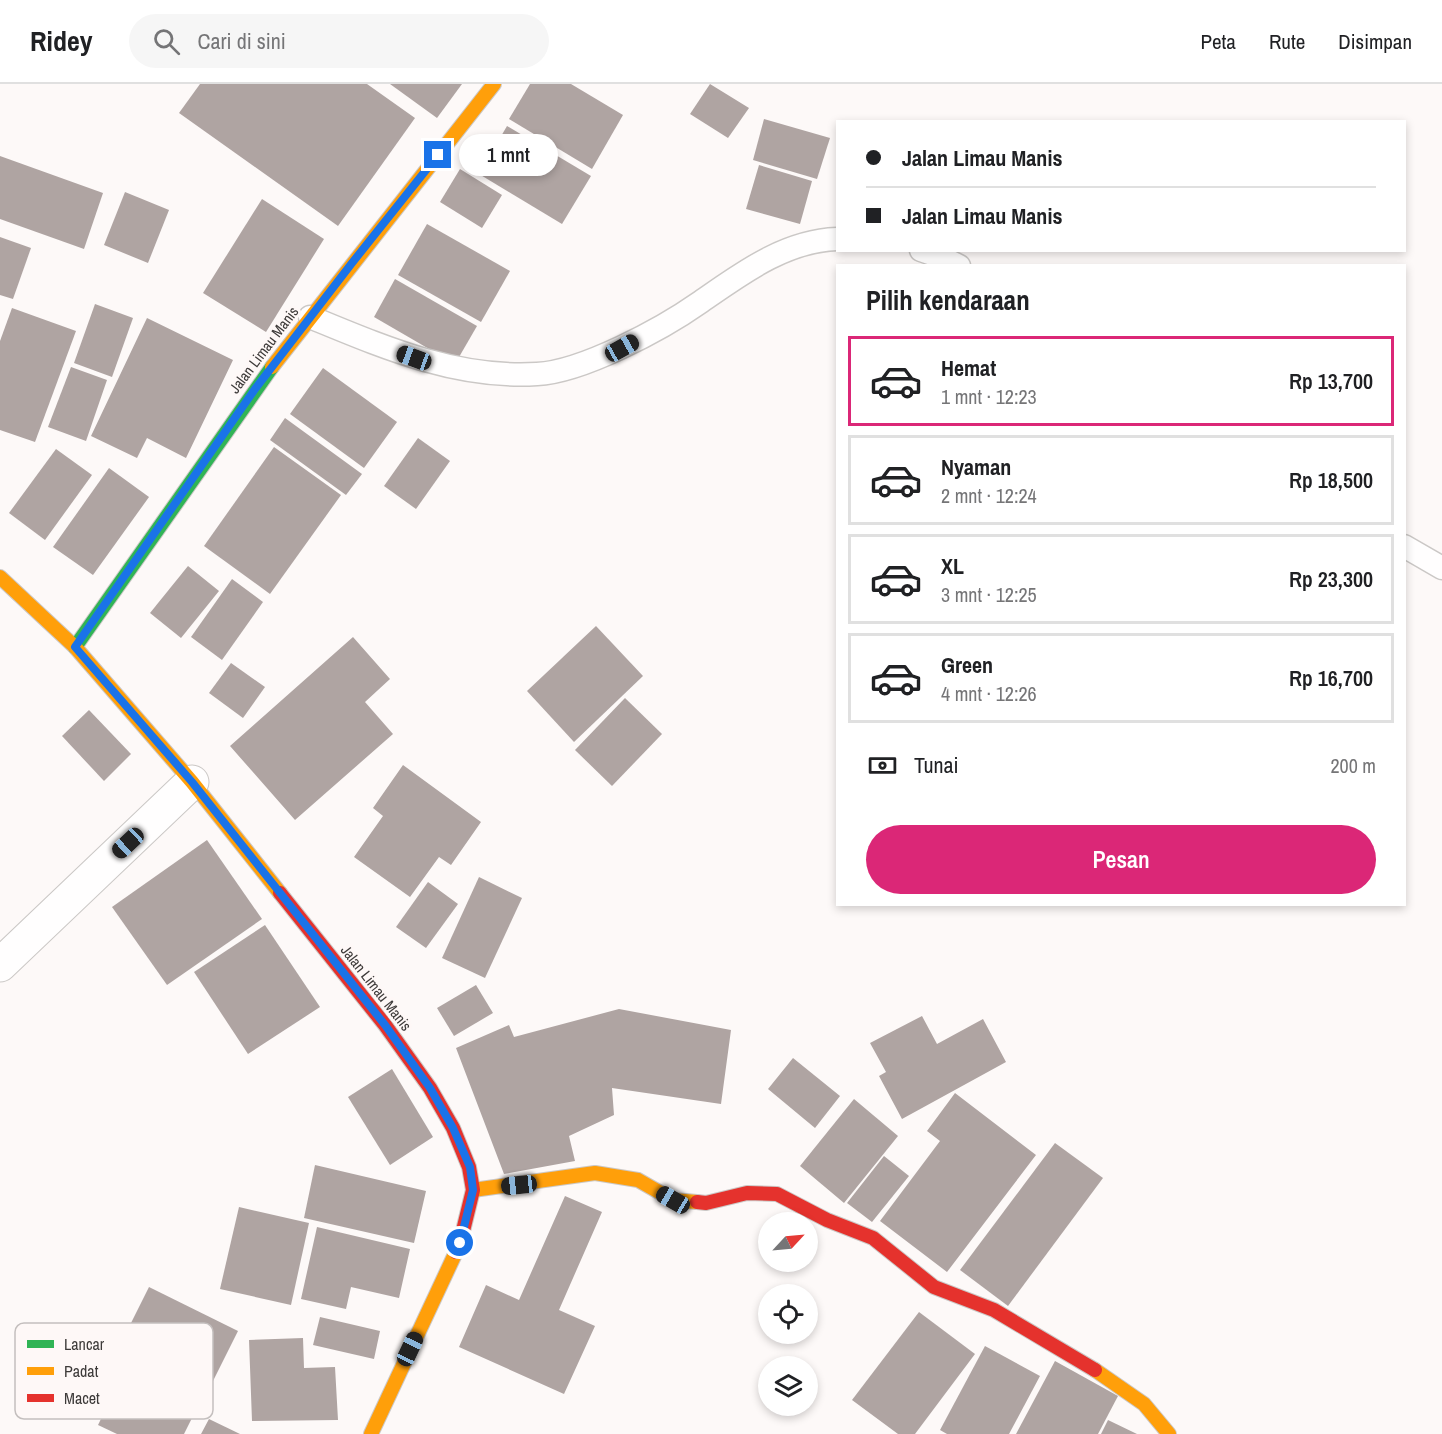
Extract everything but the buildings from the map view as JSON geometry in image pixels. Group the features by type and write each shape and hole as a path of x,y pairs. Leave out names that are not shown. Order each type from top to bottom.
{"street":[{"name":"Jalan Limau Manis","path":"75,647 255,389 494,84"},
{"name":"Jalan Limau Manis","path":"0,577 75,647 192,782 385,1025 430,1088 470,1167 473,1190 460,1243 370,1434"},
{"path":"0,966 192,782"},
{"path":"473,1190 595,1173 638,1180 673,1200 706,1203 747,1193 777,1194 827,1220 873,1238 934,1287 994,1310 1089,1365 1144,1404 1169,1434"}],"lane":[{"path":"310,316 371,342 425,361 458,369 539,375 568,368 622,348 691,309 741,274 782,250 836,239"},
{"path":"927,252 955,264"},
{"path":"1406,547 1442,568"}],"traffic: fast":[{"path":"75,647 272,367"}],"traffic: slow":[{"path":"272,367 494,84"},
{"path":"0,577 75,647 192,782 280,893"},
{"path":"473,1190 595,1173 638,1180 673,1200 697,1202"},
{"path":"371,1434 456,1252"},
{"path":"1095,1370 1144,1404 1169,1434"}],"traffic: jam":[{"path":"280,893 385,1025 430,1088 453,1128 469,1167 473,1190 456,1252"},
{"path":"697,1202 706,1203 747,1193 777,1194 827,1220 873,1238 934,1287 994,1310 1095,1370"}],"route":[{"path":"438,155 255,389 75,647 192,782 385,1025 430,1088 453,1128 470,1167 473,1190 460,1243"}]}
